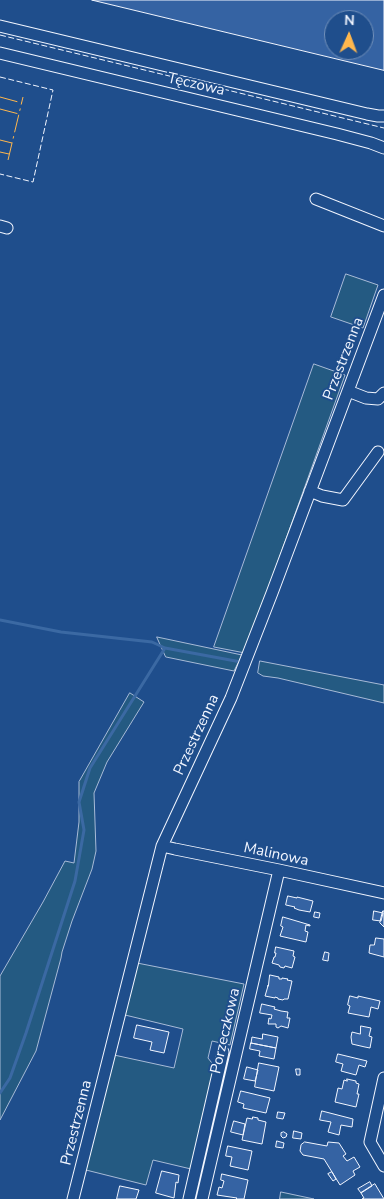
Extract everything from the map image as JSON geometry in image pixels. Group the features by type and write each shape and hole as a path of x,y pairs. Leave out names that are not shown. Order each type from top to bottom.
{"street":[{"path":"0,26 367,114 384,116"},
{"name":"Tęczowa","path":"0,54 337,134 384,148"},
{"path":"316,199 384,226"},
{"name":"Przestrzenna","path":"73,1199 162,846 232,698 383,303"},
{"path":"348,391 366,398 378,398 384,393"},
{"path":"310,491 322,496 343,500 378,452"},
{"name":"Malinowa","path":"162,846 384,893"},
{"name":"Porzeczkowa","path":"202,1199 279,870"},
{"path":"189,1199 223,1052"},
{"path":"384,1078 370,1142 384,1166"}],"shaded area":[{"path":"346,274 378,285 363,328 331,317"},
{"path":"314,364 345,375 245,653 214,647"},
{"path":"157,637 242,655 234,671 166,657"},
{"path":"260,661 384,685 384,703 263,676 258,673"},
{"path":"130,693 144,702 107,762 94,793 96,851 92,869 62,952 36,1051 0,1120 0,976 65,861 74,863 79,822 79,782"},
{"path":"137,963 244,984 230,1045 212,1041 208,1058 215,1067 191,1169 153,1160 146,1185 86,1170 114,1055 174,1068 183,1029 125,1015"},
{"path":"281,1192 314,1199 280,1199"}],"building":[{"path":"92,0 384,0 384,70 342,60 374,60 374,10 324,10 324,56"},
{"path":"288,896 313,901 310,912 286,905"},
{"path":"374,911 383,913 381,921 373,920"},
{"path":"384,911 384,927 380,923"},
{"path":"315,912 320,913 319,918 314,917"},
{"path":"283,917 310,925 306,925 305,931 308,932 306,942 280,936 283,927 281,926"},
{"path":"376,938 384,939 384,957 369,953 370,945 374,945"},
{"path":"276,947 294,951 293,956 295,957 292,968 280,967 272,963"},
{"path":"325,952 329,953 328,961 323,960"},
{"path":"270,975 292,981 288,999 283,1000 265,996"},
{"path":"350,996 380,1001 378,1009 371,1007 369,1017 348,1013"},
{"path":"262,1004 288,1012 287,1018 290,1018 288,1028 281,1026 278,1028 276,1024 268,1024 269,1018 271,1019 272,1015 260,1013"},
{"path":"137,1025 169,1032 164,1053 150,1050 152,1042 134,1038"},
{"path":"361,1026 371,1028 369,1036 372,1037 370,1048 352,1044 352,1032 360,1034"},
{"path":"263,1034 278,1037 276,1048 251,1043 252,1037 262,1039"},
{"path":"251,1043 276,1048 274,1059 259,1056 260,1051 250,1049"},
{"path":"338,1054 367,1061 365,1067 359,1065 356,1075 341,1071 343,1064 336,1062"},
{"path":"259,1063 279,1067 274,1091 255,1087"},
{"path":"247,1067 258,1070 255,1081 244,1079"},
{"path":"296,1069 300,1069 300,1075 297,1075"},
{"path":"347,1079 356,1081 359,1084 356,1107 335,1102 338,1088 342,1089 344,1080 347,1081"},
{"path":"241,1091 270,1098 266,1113 243,1108 244,1104 238,1102"},
{"path":"322,1111 353,1119 352,1127 341,1125 339,1135 328,1132 331,1122 320,1120"},
{"path":"278,1112 285,1113 283,1119 277,1118"},
{"path":"253,1117 266,1122 262,1144 242,1140 247,1118 252,1119"},
{"path":"234,1121 245,1124 243,1135 231,1132"},
{"path":"294,1131 302,1133 301,1139 293,1138"},
{"path":"281,1133 287,1134 283,1138"},
{"path":"277,1141 284,1143 283,1148 276,1147"},
{"path":"305,1142 327,1146 328,1142 339,1143 346,1154 343,1156 347,1161 354,1157 360,1167 353,1171 355,1175 340,1185 324,1159 303,1155 300,1151 301,1145"},
{"path":"228,1146 252,1151 248,1170 230,1166 232,1157 226,1156"},
{"path":"162,1171 179,1175 174,1198 156,1193"},
{"path":"332,1172 336,1179 333,1181 328,1174"},
{"path":"222,1174 248,1180 244,1199 217,1195 219,1187 222,1188 224,1181 221,1180"},
{"path":"370,1182 372,1186 361,1193 358,1189"},
{"path":"375,1184 384,1199 362,1199 364,1198 361,1193"},
{"path":"120,1186 139,1190 136,1199 117,1199"}],"waterway":[{"path":"0,620 61,632 152,642 165,648"},
{"path":"0,1093 10,1078 26,1033 75,881 84,830 79,802 90,768 165,648 241,662"}],"fence":[{"path":"0,35 384,128"},
{"path":"0,77 53,90 33,182 0,174"}],"power":[{"path":"0,97 22,103"},
{"path":"8,160 23,97"},
{"path":"0,109 19,114"},
{"path":"0,140 12,143"},
{"path":"0,152 9,154"}]}
